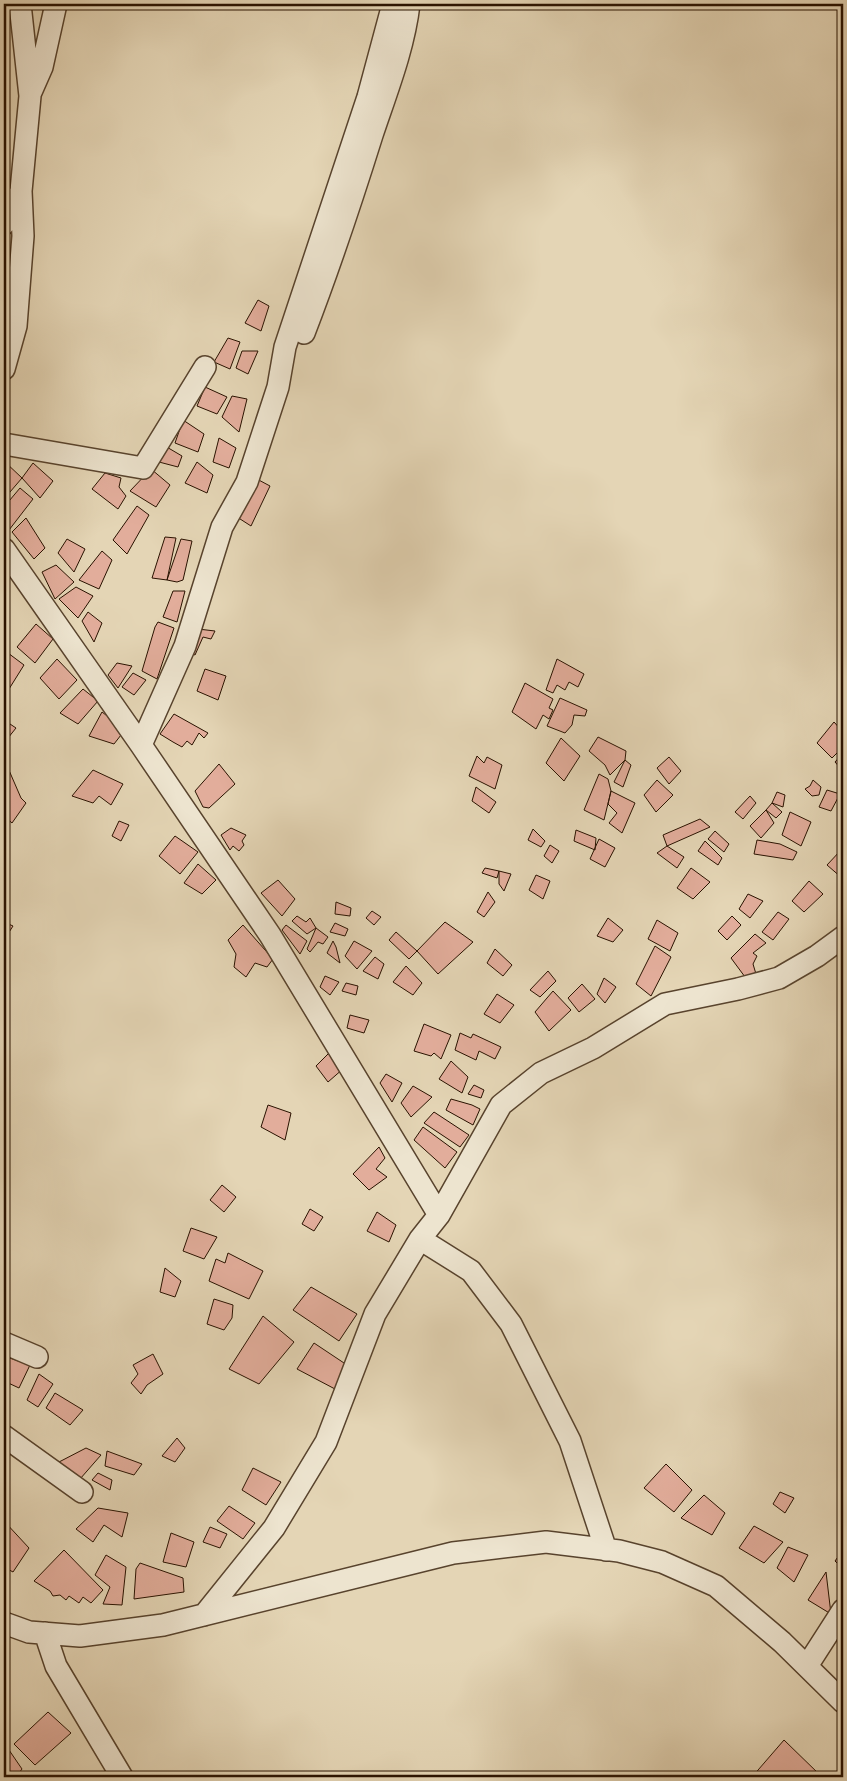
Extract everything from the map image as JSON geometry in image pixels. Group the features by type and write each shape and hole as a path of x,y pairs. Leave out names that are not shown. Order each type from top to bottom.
{"street":[{"path":"4,369 23,236 22,191 30,96 20,4"},
{"path":"30,96 42,67 56,4"},
{"path":"141,745 185,646 222,527 246,482 278,387 285,347 368,97 393,4"},
{"path":"278,387 296,353 330,267 401,44 409,4"},
{"path":"4,224 22,191"},
{"path":"4,444 144,468 205,367"},
{"path":"4,549 141,745 270,935 438,1215"},
{"path":"204,1615 274,1528 326,1442 375,1314 420,1239 438,1215 501,1105 541,1073 592,1048 665,1004 738,989 779,978 817,956 843,937"},
{"path":"420,1239 471,1271 511,1324 570,1441 606,1550"},
{"path":"4,1343 37,1358"},
{"path":"4,1436 82,1492"},
{"path":"4,1623 29,1632 80,1636 163,1624 453,1553 546,1542 620,1551 662,1562 716,1586 782,1642 843,1702"},
{"path":"807,1666 843,1610"},
{"path":"45,1633 56,1666 122,1777"}],"building":[{"path":"4,4 9,4 6,33 4,32"},
{"path":"258,300 269,306 261,331 245,323"},
{"path":"228,338 240,342 230,369 214,362"},
{"path":"242,351 258,351 248,374 236,368"},
{"path":"205,387 227,397 217,414 197,406"},
{"path":"232,396 247,399 239,432 222,417"},
{"path":"183,420 204,434 198,452 175,443"},
{"path":"219,438 236,448 229,468 213,462"},
{"path":"165,446 182,456 178,467 159,462"},
{"path":"4,461 22,478 4,499"},
{"path":"197,462 213,475 207,493 185,483"},
{"path":"33,463 53,481 40,498 22,478"},
{"path":"151,469 170,485 156,507 130,491"},
{"path":"105,473 121,478 119,487 126,496 118,509 92,489"},
{"path":"255,478 270,486 251,526 237,517"},
{"path":"20,488 33,499 9,530 4,521 4,507"},
{"path":"137,506 149,515 127,554 113,540"},
{"path":"26,518 45,548 34,559 12,532"},
{"path":"165,537 176,538 167,580 152,578"},
{"path":"67,539 85,549 74,572 58,553"},
{"path":"181,539 192,541 183,580 177,582 167,580"},
{"path":"102,551 112,560 99,589 79,580"},
{"path":"56,565 74,582 55,599 42,572"},
{"path":"76,587 93,596 78,618 59,599"},
{"path":"173,591 185,591 177,622 163,617"},
{"path":"88,612 102,623 94,642 82,621"},
{"path":"158,622 174,628 157,679 142,671"},
{"path":"36,624 53,639 35,663 17,647"},
{"path":"198,629 215,631 211,639 203,637 195,655 190,653"},
{"path":"8,653 24,665 4,697 4,658"},
{"path":"57,659 77,680 59,699 40,678"},
{"path":"557,659 584,674 578,687 569,682 565,690 557,685 553,693 546,690"},
{"path":"117,663 132,666 118,688 108,675"},
{"path":"205,669 226,676 218,700 197,691"},
{"path":"133,673 146,680 134,695 122,687"},
{"path":"525,683 553,699 549,708 553,710 549,719 543,715 536,729 512,712"},
{"path":"83,689 98,701 78,724 60,713"},
{"path":"560,698 587,710 585,716 574,715 572,725 565,733 547,726"},
{"path":"102,712 115,722 121,735 114,744 89,736"},
{"path":"174,714 208,733 204,738 199,733 192,745 187,741 182,747 173,742 160,734"},
{"path":"4,720 16,728 4,743"},
{"path":"834,722 843,732 843,747 832,758 817,743"},
{"path":"598,737 626,751 625,760 610,775 605,765 589,751"},
{"path":"561,738 580,756 564,781 546,763"},
{"path":"843,753 843,771 835,762"},
{"path":"477,756 484,763 487,757 502,765 495,789 469,776"},
{"path":"669,757 681,771 669,784 657,768"},
{"path":"625,760 631,765 623,787 614,782"},
{"path":"219,764 235,784 209,808 203,807 195,791"},
{"path":"8,768 21,798 26,803 12,823 4,816 4,775"},
{"path":"93,770 123,784 111,805 99,796 93,803 72,796"},
{"path":"599,774 608,779 611,791 604,820 584,810"},
{"path":"657,780 673,795 656,812 644,795"},
{"path":"813,780 821,787 819,795 812,796 805,789 810,786"},
{"path":"476,787 496,802 489,813 472,801"},
{"path":"827,790 840,794 831,811 819,807"},
{"path":"611,791 635,803 622,833 609,823 617,813 608,804"},
{"path":"777,792 785,795 783,807 772,803"},
{"path":"750,796 756,803 743,819 735,812"},
{"path":"772,803 782,812 776,818 766,810"},
{"path":"766,810 774,823 761,838 750,826"},
{"path":"790,812 811,822 801,846 782,835"},
{"path":"700,819 710,827 667,846 663,835"},
{"path":"119,821 129,825 121,841 112,836"},
{"path":"231,828 246,835 242,841 244,845 239,851 233,846 230,850 221,835"},
{"path":"533,829 545,841 541,847 528,840"},
{"path":"576,830 596,838 595,850 574,841"},
{"path":"715,831 729,844 724,852 708,839"},
{"path":"175,836 198,852 180,874 159,856"},
{"path":"599,839 615,848 605,867 590,859"},
{"path":"757,840 780,844 797,852 793,860 754,854"},
{"path":"705,841 722,858 718,865 698,851"},
{"path":"550,845 559,851 552,863 544,856"},
{"path":"667,846 684,857 677,868 657,853"},
{"path":"841,850 843,852 842,878 827,865"},
{"path":"198,864 216,880 202,894 184,883"},
{"path":"485,868 499,871 497,878 482,873"},
{"path":"691,868 710,882 693,899 677,888"},
{"path":"499,871 511,874 504,891 499,884"},
{"path":"536,875 550,881 543,899 529,890"},
{"path":"278,880 295,899 282,916 261,893"},
{"path":"809,881 823,894 804,912 792,901"},
{"path":"488,892 495,902 484,917 477,912"},
{"path":"748,894 763,901 750,918 739,909"},
{"path":"336,902 351,908 350,916 335,914"},
{"path":"372,911 381,917 374,925 366,918"},
{"path":"778,912 789,919 773,940 762,932"},
{"path":"297,916 306,922 310,918 316,928 307,934 292,921"},
{"path":"732,916 741,925 727,940 718,931"},
{"path":"608,918 623,930 613,942 597,936"},
{"path":"657,920 678,933 670,951 648,939"},
{"path":"4,922 13,926 4,940"},
{"path":"445,922 473,942 438,974 417,951"},
{"path":"335,923 348,929 345,936 330,932"},
{"path":"243,925 273,959 267,967 255,963 246,977 234,967 236,954 228,940"},
{"path":"286,925 307,941 300,954 282,930"},
{"path":"316,928 328,937 323,944 318,942 310,952 307,949"},
{"path":"396,932 417,951 409,959 389,940"},
{"path":"755,934 766,943 753,953 757,956 753,964 756,974 748,981 731,958"},
{"path":"333,941 336,947 340,963 327,953"},
{"path":"354,941 372,951 357,969 345,956"},
{"path":"655,946 671,957 651,996 636,984"},
{"path":"495,949 512,965 503,976 487,963"},
{"path":"375,957 384,964 378,979 363,971"},
{"path":"406,966 422,983 413,995 393,982"},
{"path":"548,971 556,981 540,997 530,990"},
{"path":"325,976 339,982 330,995 320,987"},
{"path":"604,978 616,987 605,1003 597,994"},
{"path":"346,983 358,986 356,995 342,991"},
{"path":"582,984 595,999 579,1012 568,998"},
{"path":"553,991 571,1010 549,1031 535,1012"},
{"path":"497,994 514,1005 500,1023 484,1014"},
{"path":"350,1015 369,1020 364,1033 347,1028"},
{"path":"424,1024 451,1035 441,1059 434,1053 431,1056 414,1051"},
{"path":"460,1033 471,1038 473,1034 501,1047 495,1059 479,1051 476,1060 455,1050"},
{"path":"330,1052 344,1068 328,1082 316,1066"},
{"path":"451,1061 468,1077 462,1093 439,1079"},
{"path":"386,1074 402,1083 392,1102 380,1083"},
{"path":"474,1085 484,1090 481,1098 468,1094"},
{"path":"413,1086 432,1097 411,1117 401,1103"},
{"path":"451,1099 480,1109 473,1125 446,1110"},
{"path":"268,1105 291,1113 285,1140 261,1127"},
{"path":"434,1112 469,1135 460,1147 424,1123"},
{"path":"423,1127 457,1152 445,1168 414,1140"},
{"path":"379,1147 385,1158 376,1169 387,1177 369,1190 353,1174"},
{"path":"222,1185 236,1197 224,1212 210,1200"},
{"path":"310,1209 323,1217 314,1231 302,1224"},
{"path":"377,1212 396,1225 389,1242 367,1231"},
{"path":"191,1228 217,1237 204,1259 183,1251"},
{"path":"228,1253 263,1271 249,1299 209,1281 216,1259 225,1263"},
{"path":"165,1268 181,1281 175,1297 160,1292"},
{"path":"311,1287 357,1314 339,1341 293,1310"},
{"path":"214,1299 233,1305 232,1318 224,1330 207,1324"},
{"path":"263,1316 294,1342 259,1384 229,1369"},
{"path":"314,1343 350,1367 335,1389 297,1369"},
{"path":"153,1354 163,1374 147,1385 141,1394 131,1383 138,1374 133,1365"},
{"path":"4,1356 30,1365 19,1388 4,1381"},
{"path":"39,1374 53,1384 38,1407 27,1400"},
{"path":"55,1393 83,1410 70,1425 46,1408"},
{"path":"177,1438 185,1448 175,1462 162,1456"},
{"path":"86,1448 101,1455 80,1479 59,1462"},
{"path":"107,1451 142,1464 134,1475 105,1466"},
{"path":"666,1464 692,1490 674,1512 644,1488"},
{"path":"253,1468 281,1482 266,1505 242,1490"},
{"path":"98,1473 112,1480 110,1490 92,1480"},
{"path":"780,1492 794,1498 785,1513 773,1504"},
{"path":"704,1495 725,1513 712,1535 681,1518"},
{"path":"229,1506 255,1523 243,1539 217,1521"},
{"path":"98,1508 128,1513 122,1537 104,1525 93,1542 76,1529"},
{"path":"4,1521 29,1548 13,1572 4,1567"},
{"path":"754,1526 783,1542 764,1563 739,1548"},
{"path":"210,1527 227,1534 220,1548 203,1542"},
{"path":"171,1533 194,1542 186,1567 163,1562"},
{"path":"788,1547 808,1555 794,1582 777,1568"},
{"path":"64,1550 103,1590 91,1603 83,1597 79,1603 69,1596 66,1600 60,1595 53,1596 50,1591 34,1581"},
{"path":"843,1550 843,1569 835,1561"},
{"path":"106,1555 126,1567 122,1605 103,1604 110,1587 95,1575"},
{"path":"140,1563 183,1578 184,1592 134,1599 136,1569"},
{"path":"826,1572 831,1614 808,1600"},
{"path":"48,1712 71,1733 35,1765 14,1744"},
{"path":"784,1740 820,1775 818,1777 752,1777"},
{"path":"9,1750 22,1769 16,1777 4,1777 4,1756"}]}
